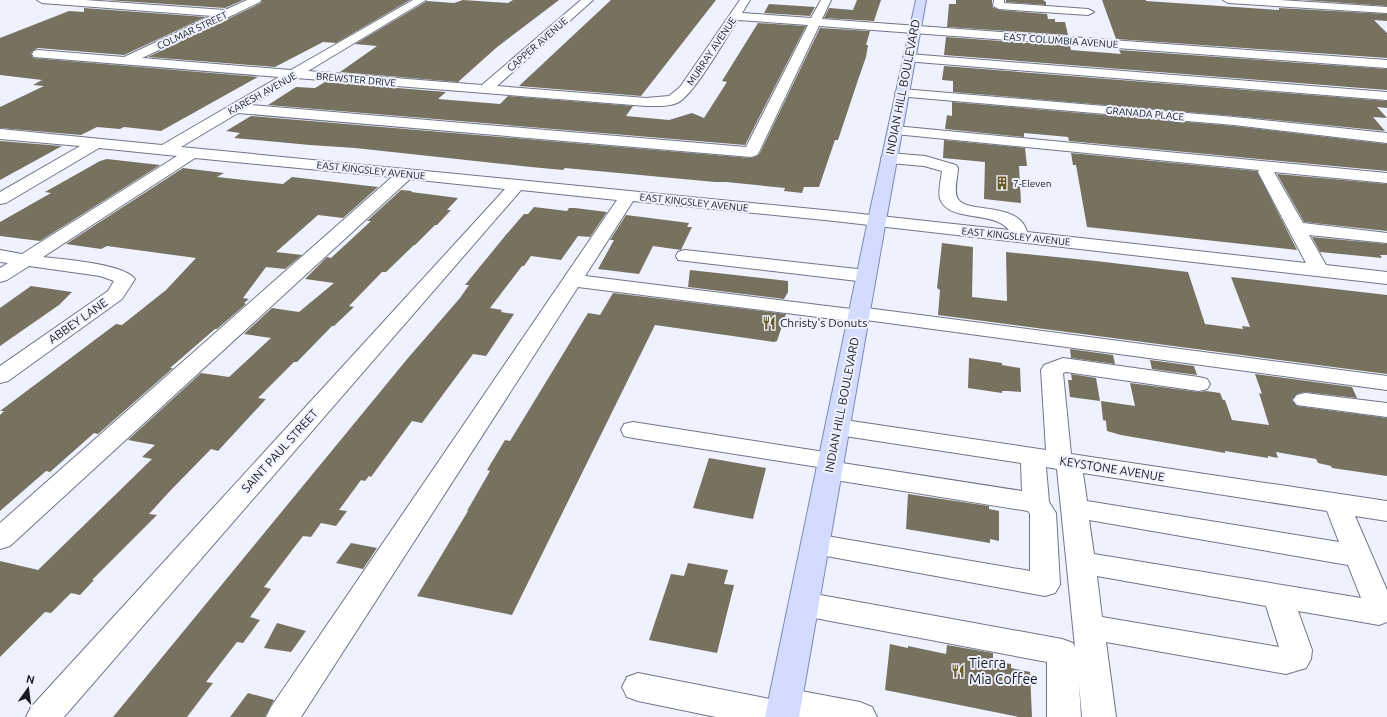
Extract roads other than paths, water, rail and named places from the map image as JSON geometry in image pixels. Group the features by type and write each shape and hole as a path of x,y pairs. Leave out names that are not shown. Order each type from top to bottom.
{"main road":[{"name":"INDIAN HILL BOULEVARD","path":"783,712 866,276 921,0"}],"street":[{"path":"42,0 227,14"},
{"name":"COLMAR STREET","path":"127,61 256,0"},
{"name":"KARESH AVENUE","path":"165,150 272,85 296,74 422,0"},
{"name":"CAPPER AVENUE","path":"486,89 588,0"},
{"name":"MURRAY AVENUE","path":"673,100 685,90 745,0"},
{"path":"234,108 751,152 826,0"},
{"path":"999,0 999,6 1090,20"},
{"path":"1076,0 1090,20 1096,43"},
{"path":"1228,0 1387,10"},
{"name":"EAST COLUMBIA AVENUE","path":"734,16 1387,64"},
{"name":"BREWSTER DRIVE","path":"38,54 646,102 673,100"},
{"path":"909,58 1387,96"},
{"name":"GRANADA PLACE","path":"902,92 1234,121 1387,138"},
{"path":"895,130 1387,178"},
{"name":"EAST KINGSLEY AVENUE","path":"1,135 194,152 877,220 1387,278"},
{"path":"0,199 97,143"},
{"path":"0,276 194,152"},
{"path":"889,158 925,161 950,168 949,198 953,205 1002,217 1010,221 1016,227 1019,236"},
{"path":"1266,172 1319,270"},
{"path":"0,539 406,174"},
{"name":"SAINT PAUL STREET","path":"43,717 517,185"},
{"path":"283,717 628,196"},
{"path":"1296,228 1387,238"},
{"name":"ABBEY LANE","path":"0,256 104,271 125,279 115,295 0,376"},
{"path":"685,256 866,276"},
{"path":"572,280 859,315 1387,383"},
{"path":"1099,717 1074,508 1064,462 1052,370 1063,366 1199,384"},
{"path":"1305,400 1387,410"},
{"name":"KEYSTONE AVENUE","path":"838,427 1387,511"},
{"path":"633,430 1036,503"},
{"path":"815,544 1046,585 1043,513 1036,503 1033,457"},
{"path":"1081,564 1378,613 1379,606 1337,504"},
{"path":"1074,508 1359,556"},
{"path":"1088,627 1286,661 1294,659 1296,650 1278,596"},
{"path":"804,604 1062,652 1064,717"},
{"path":"638,687 783,712 860,717"}],"place":[{"name":"7-Eleven","path":"1002,183"},
{"name":"Christy's Donuts","path":"769,323"},
{"name":"Tierra Mia Coffee","path":"958,671"}]}
